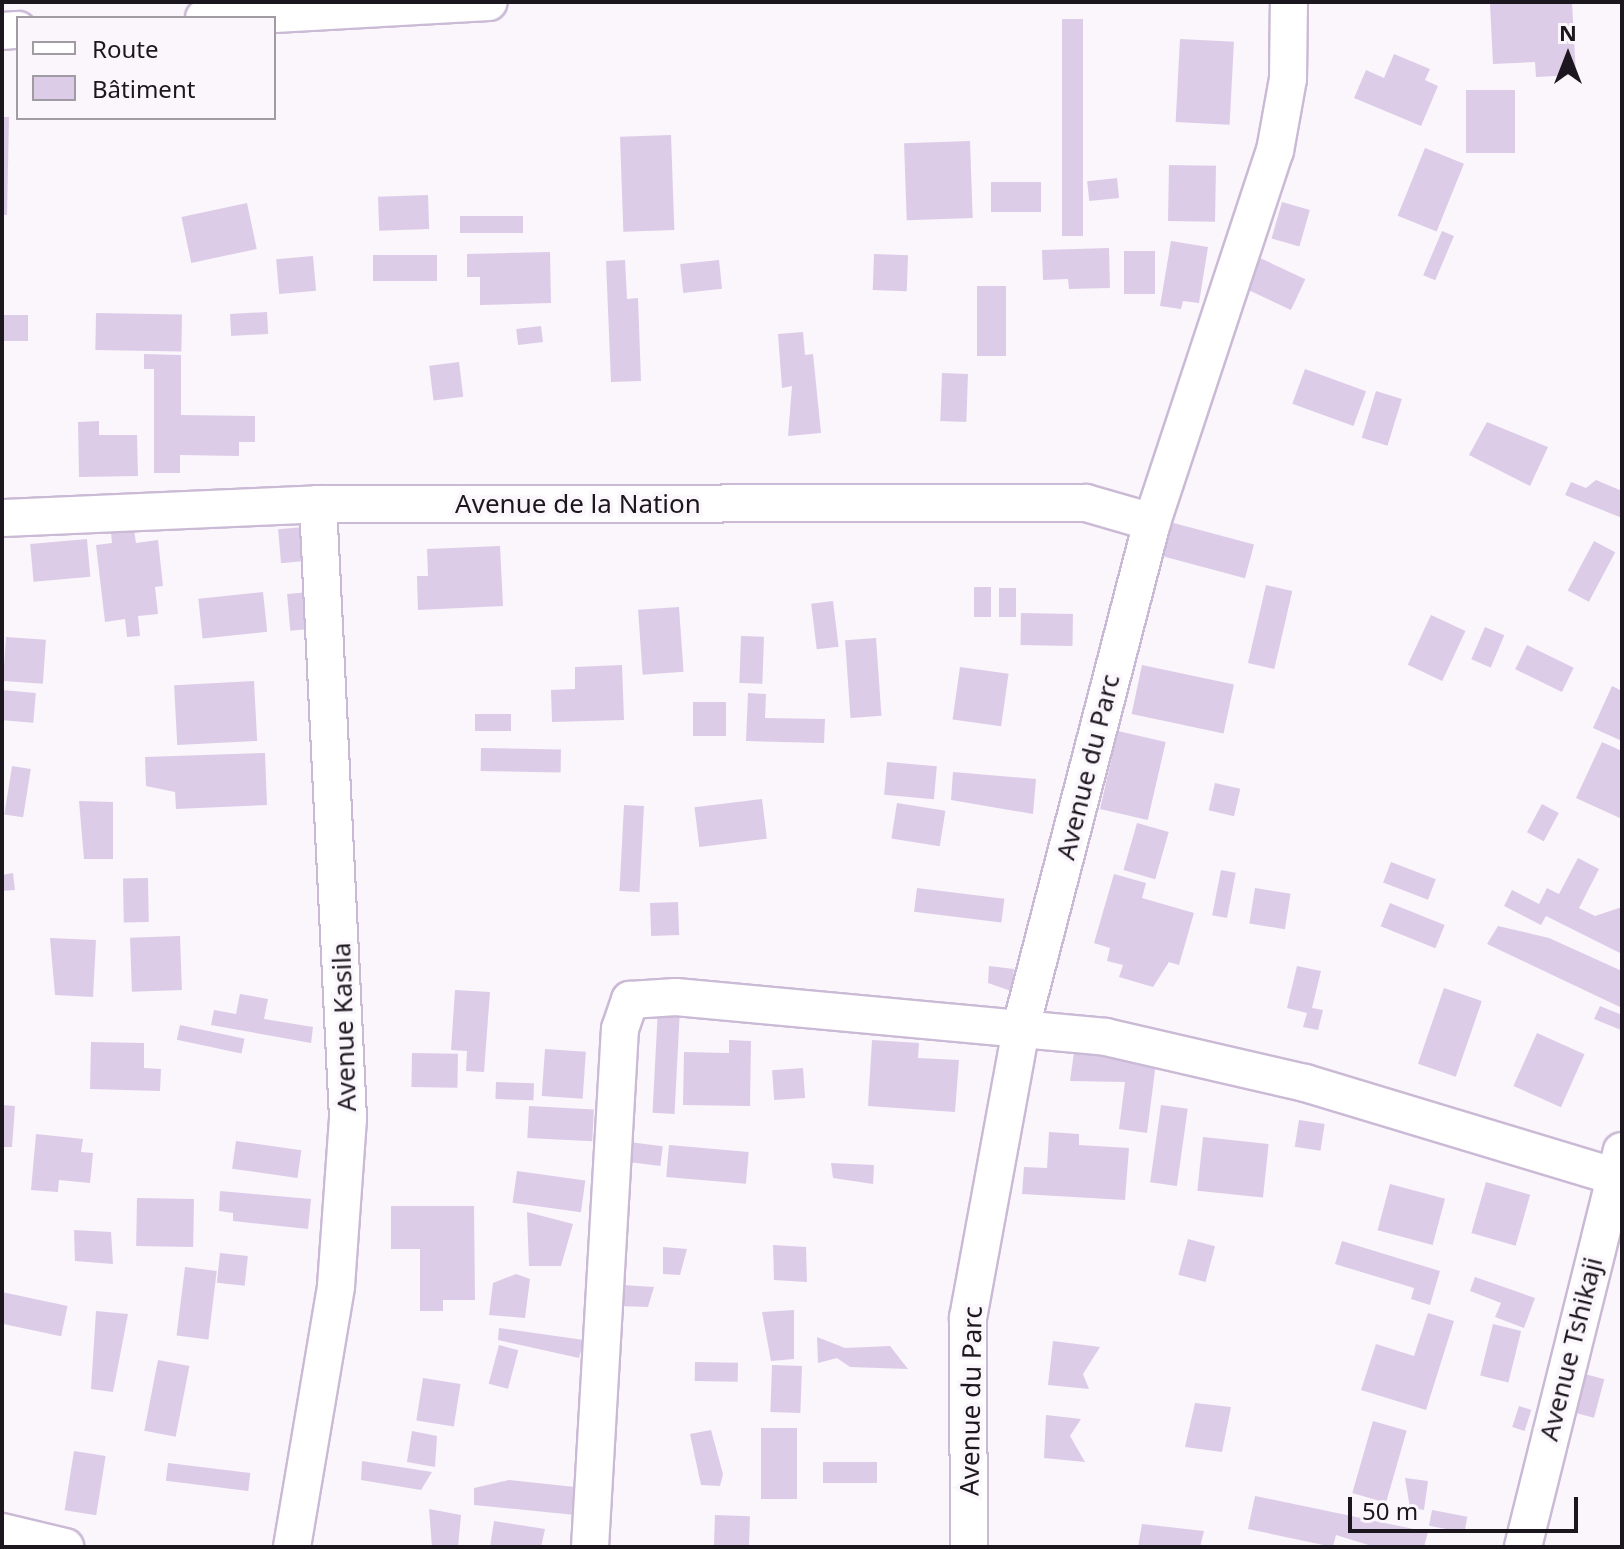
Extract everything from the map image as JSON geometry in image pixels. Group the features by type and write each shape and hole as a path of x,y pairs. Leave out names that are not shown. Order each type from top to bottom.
{"street":[{"path":"240,16 489,2"},
{"name":"Avenue du Parc","path":"969,1547 968,1318 1022,1023 1152,522 1275,151 1288,79 1289,2"},
{"name":"Avenue de la Nation","path":"2,518 318,504 1086,503 1152,522"},
{"name":"Avenue Kasila","path":"292,1547 336,1286 348,1118 318,504"},
{"path":"590,1547 620,1029 630,1000 676,997 1022,1023 1305,1083 1620,1169"},
{"name":"Avenue Tshikaji","path":"1523,1547 1620,1169"},
{"path":"2,1532 65,1547"}],"building":[{"path":"1572,2 1576,75 1536,77 1535,62 1493,64 1490,4"},
{"path":"1062,19 1083,19 1083,236 1062,236"},
{"path":"1180,39 1234,42 1230,125 1176,122"},
{"path":"1394,54 1430,69 1425,80 1438,86 1421,126 1354,98 1366,70 1384,78"},
{"path":"1466,90 1515,90 1515,153 1466,153"},
{"path":"2,117 9,117 7,215 2,215"},
{"path":"671,135 674,230 623,232 620,137"},
{"path":"970,141 973,218 907,220 904,143"},
{"path":"1425,148 1464,164 1437,231 1398,216"},
{"path":"1169,165 1216,166 1215,222 1168,221"},
{"path":"1117,178 1119,198 1089,201 1087,181"},
{"path":"991,182 1041,182 1041,212 991,212"},
{"path":"428,195 429,229 379,231 378,197"},
{"path":"1282,202 1310,210 1299,247 1272,239"},
{"path":"247,203 257,249 191,263 181,217"},
{"path":"460,216 523,216 523,233 460,233"},
{"path":"1442,231 1454,236 1435,280 1423,275"},
{"path":"1171,241 1208,247 1199,303 1183,301 1181,309 1160,306"},
{"path":"1109,248 1110,288 1069,289 1068,279 1043,280 1042,250"},
{"path":"1124,251 1155,251 1155,294 1124,294"},
{"path":"550,252 551,303 480,305 480,277 467,277 467,254"},
{"path":"874,254 908,255 907,291 873,290"},
{"path":"373,255 437,255 437,281 373,281"},
{"path":"313,256 316,291 279,294 276,259"},
{"path":"1260,258 1305,279 1291,310 1246,289"},
{"path":"625,260 627,299 638,298 641,381 611,382 606,261"},
{"path":"719,260 722,289 683,293 680,264"},
{"path":"977,286 1006,286 1006,356 977,356"},
{"path":"267,312 268,334 231,336 230,314"},
{"path":"96,313 182,315 181,351 95,350"},
{"path":"2,315 28,315 28,341 2,341"},
{"path":"541,326 543,342 518,345 516,329"},
{"path":"803,332 805,355 813,354 821,433 788,436 792,386 782,388 778,334"},
{"path":"144,354 181,355 181,415 255,416 255,442 239,442 239,456 180,455 180,473 154,473 154,369 144,369"},
{"path":"459,362 463,397 433,400 429,366"},
{"path":"1305,369 1366,391 1353,426 1292,404"},
{"path":"942,373 968,374 966,422 940,421"},
{"path":"1376,391 1402,399 1387,446 1362,438"},
{"path":"99,421 99,435 137,435 138,476 79,477 78,422"},
{"path":"1487,422 1548,447 1530,486 1469,455"},
{"path":"1596,480 1622,491 1622,518 1565,495 1571,482 1586,488"},
{"path":"1170,522 1254,545 1245,578 1161,556"},
{"path":"304,527 307,561 281,563 278,529"},
{"path":"134,530 136,543 158,540 163,586 155,587 158,614 138,616 140,636 127,637 125,619 105,622 96,545 112,543 111,533"},
{"path":"87,539 90,577 34,582 30,544"},
{"path":"1594,541 1615,552 1589,602 1568,590"},
{"path":"500,546 503,606 418,610 417,576 428,576 427,549"},
{"path":"1266,585 1292,591 1274,669 1248,663"},
{"path":"974,587 991,587 991,617 974,617"},
{"path":"999,588 1016,588 1016,617 999,617"},
{"path":"263,592 267,632 203,639 198,599"},
{"path":"309,592 312,629 290,631 287,594"},
{"path":"833,601 839,647 817,649 811,604"},
{"path":"679,607 684,672 643,675 638,610"},
{"path":"1021,613 1073,614 1072,646 1020,645"},
{"path":"1431,615 1465,631 1442,681 1408,665"},
{"path":"1485,627 1504,635 1491,667 1471,659"},
{"path":"741,636 764,637 762,684 739,683"},
{"path":"6,637 46,640 43,684 3,681"},
{"path":"876,638 881,716 851,718 845,640"},
{"path":"1527,645 1574,668 1562,692 1515,669"},
{"path":"622,665 624,720 552,722 551,690 575,689 575,667"},
{"path":"1142,665 1234,685 1224,733 1132,714"},
{"path":"960,667 1009,674 1001,726 953,719"},
{"path":"254,681 257,741 177,745 174,685"},
{"path":"1612,686 1622,691 1622,741 1593,728"},
{"path":"2,690 36,693 33,723 2,720"},
{"path":"748,693 766,694 765,718 825,719 824,743 746,741"},
{"path":"693,702 726,702 726,736 693,736"},
{"path":"475,714 511,714 511,731 475,731"},
{"path":"1118,731 1166,742 1148,820 1100,809"},
{"path":"1602,742 1622,751 1622,819 1576,798"},
{"path":"481,748 561,749 561,772 481,771"},
{"path":"265,753 267,805 176,809 175,792 146,786 145,757"},
{"path":"887,762 937,766 934,799 884,795"},
{"path":"12,766 31,769 23,817 4,814"},
{"path":"953,772 1036,779 1033,814 951,800"},
{"path":"1215,783 1240,789 1234,816 1209,810"},
{"path":"762,799 767,839 699,847 695,807"},
{"path":"79,801 113,802 113,859 84,859"},
{"path":"897,803 945,811 940,846 891,839"},
{"path":"1542,804 1559,813 1544,841 1527,832"},
{"path":"624,805 644,806 639,892 619,891"},
{"path":"1137,823 1169,832 1155,879 1123,870"},
{"path":"1578,858 1599,869 1579,908 1595,916 1622,907 1622,954 1546,916 1541,925 1504,906 1512,890 1539,904 1547,888 1559,894"},
{"path":"1391,862 1436,879 1428,900 1383,883"},
{"path":"1221,870 1236,873 1227,918 1212,915"},
{"path":"13,873 15,890 2,891 2,875"},
{"path":"1114,874 1146,883 1142,898 1194,913 1179,965 1169,962 1153,987 1119,977 1123,965 1107,961 1110,948 1094,943"},
{"path":"123,878 148,878 149,922 124,922"},
{"path":"917,888 1004,899 1001,923 914,912"},
{"path":"1255,888 1291,894 1285,929 1249,924"},
{"path":"678,902 679,935 651,936 650,903"},
{"path":"1390,903 1445,925 1435,948 1381,926"},
{"path":"1498,926 1549,938 1622,971 1622,1008 1487,944"},
{"path":"180,936 182,990 132,992 130,938"},
{"path":"50,938 96,940 93,997 55,995"},
{"path":"989,966 1014,969 1011,991 988,983"},
{"path":"1297,966 1321,971 1312,1008 1323,1010 1318,1030 1303,1027 1307,1013 1287,1008"},
{"path":"1444,988 1482,1001 1456,1077 1418,1064"},
{"path":"455,990 490,992 484,1072 466,1071 467,1051 451,1050"},
{"path":"240,994 268,999 264,1019 313,1027 311,1043 211,1025 214,1010 236,1014"},
{"path":"1600,1006 1622,1015 1621,1030 1594,1019"},
{"path":"658,1008 680,1009 674,1114 653,1113"},
{"path":"180,1025 245,1039 241,1053 177,1040"},
{"path":"1537,1033 1585,1054 1561,1107 1513,1086"},
{"path":"729,1040 751,1041 750,1106 683,1105 684,1052 729,1053"},
{"path":"872,1040 919,1043 918,1058 959,1060 955,1112 868,1106"},
{"path":"91,1042 144,1043 144,1068 161,1069 160,1091 90,1089"},
{"path":"1075,1045 1157,1055 1147,1133 1119,1129 1125,1082 1070,1081"},
{"path":"545,1049 586,1052 583,1099 542,1096"},
{"path":"412,1053 458,1054 457,1088 411,1087"},
{"path":"803,1068 805,1098 774,1100 772,1070"},
{"path":"496,1082 534,1083 533,1100 495,1099"},
{"path":"2,1105 15,1106 12,1147 2,1147"},
{"path":"1161,1105 1188,1109 1177,1186 1150,1182"},
{"path":"529,1106 594,1109 592,1141 527,1138"},
{"path":"1299,1120 1325,1124 1320,1151 1295,1147"},
{"path":"1049,1132 1079,1134 1079,1145 1129,1148 1125,1200 1022,1194 1024,1167 1047,1168"},
{"path":"36,1134 83,1139 81,1152 93,1153 90,1183 59,1180 58,1192 31,1190"},
{"path":"1203,1137 1269,1144 1263,1198 1197,1191"},
{"path":"236,1141 301,1150 297,1178 232,1169"},
{"path":"629,1142 663,1146 660,1166 627,1162"},
{"path":"669,1145 749,1152 746,1184 666,1177"},
{"path":"831,1163 874,1165 873,1184 833,1178"},
{"path":"517,1171 585,1181 581,1212 513,1203"},
{"path":"1486,1182 1530,1195 1516,1246 1471,1233"},
{"path":"1390,1184 1445,1199 1433,1245 1378,1230"},
{"path":"220,1191 311,1199 308,1229 233,1221 233,1213 219,1211"},
{"path":"137,1198 194,1199 193,1247 136,1246"},
{"path":"391,1206 474,1206 475,1300 443,1300 443,1311 420,1311 420,1249 391,1249"},
{"path":"527,1212 573,1224 561,1266 529,1266"},
{"path":"74,1230 111,1232 113,1264 75,1261"},
{"path":"1188,1239 1215,1246 1205,1282 1178,1275"},
{"path":"1342,1241 1440,1271 1430,1305 1411,1299 1414,1288 1335,1264"},
{"path":"773,1245 806,1247 807,1282 774,1280"},
{"path":"663,1247 687,1249 680,1275 663,1274"},
{"path":"220,1253 248,1256 245,1286 217,1283"},
{"path":"185,1267 217,1271 208,1339 177,1335"},
{"path":"516,1274 530,1279 525,1318 489,1315 493,1283"},
{"path":"1475,1277 1535,1298 1524,1328 1495,1317 1501,1303 1470,1291"},
{"path":"623,1285 654,1287 648,1307 619,1306"},
{"path":"2,1292 68,1306 61,1336 2,1324"},
{"path":"794,1310 794,1359 771,1361 762,1312"},
{"path":"96,1311 128,1314 113,1392 91,1389"},
{"path":"1428,1313 1454,1321 1426,1410 1361,1390 1376,1344 1414,1356"},
{"path":"1493,1324 1521,1331 1508,1382 1480,1375"},
{"path":"499,1328 584,1340 579,1358 498,1340"},
{"path":"817,1337 845,1348 890,1346 908,1369 850,1367 837,1358 818,1363"},
{"path":"1053,1341 1100,1347 1083,1374 1089,1389 1048,1385"},
{"path":"499,1345 518,1350 508,1389 489,1384"},
{"path":"158,1360 189,1366 176,1437 144,1431"},
{"path":"695,1362 738,1363 738,1382 695,1381"},
{"path":"772,1365 802,1366 800,1413 770,1412"},
{"path":"1585,1374 1604,1379 1594,1418 1575,1413"},
{"path":"423,1378 461,1384 454,1426 416,1420"},
{"path":"1195,1403 1231,1407 1222,1452 1185,1447"},
{"path":"1519,1406 1531,1410 1525,1431 1512,1427"},
{"path":"1046,1415 1081,1419 1070,1436 1085,1462 1044,1458"},
{"path":"1373,1421 1407,1431 1386,1503 1352,1493"},
{"path":"761,1428 797,1428 797,1499 761,1499"},
{"path":"711,1430 723,1474 720,1486 701,1485 690,1434"},
{"path":"412,1431 437,1436 435,1467 407,1462"},
{"path":"74,1451 106,1456 96,1515 65,1510"},
{"path":"362,1461 432,1472 421,1490 361,1480"},
{"path":"823,1462 877,1462 877,1483 823,1483"},
{"path":"168,1463 250,1473 248,1491 166,1481"},
{"path":"1405,1478 1428,1481 1424,1510 1410,1508"},
{"path":"509,1480 575,1487 575,1515 474,1505 474,1488"},
{"path":"1255,1496 1428,1532 1424,1547 1375,1547 1336,1535 1333,1547 1248,1529"},
{"path":"429,1509 461,1515 458,1547 432,1547"},
{"path":"1432,1510 1467,1517 1464,1533 1429,1526"},
{"path":"715,1515 750,1516 749,1547 714,1547"},
{"path":"494,1521 545,1529 541,1547 490,1547"},
{"path":"1142,1524 1204,1531 1200,1547 1138,1547"}]}
